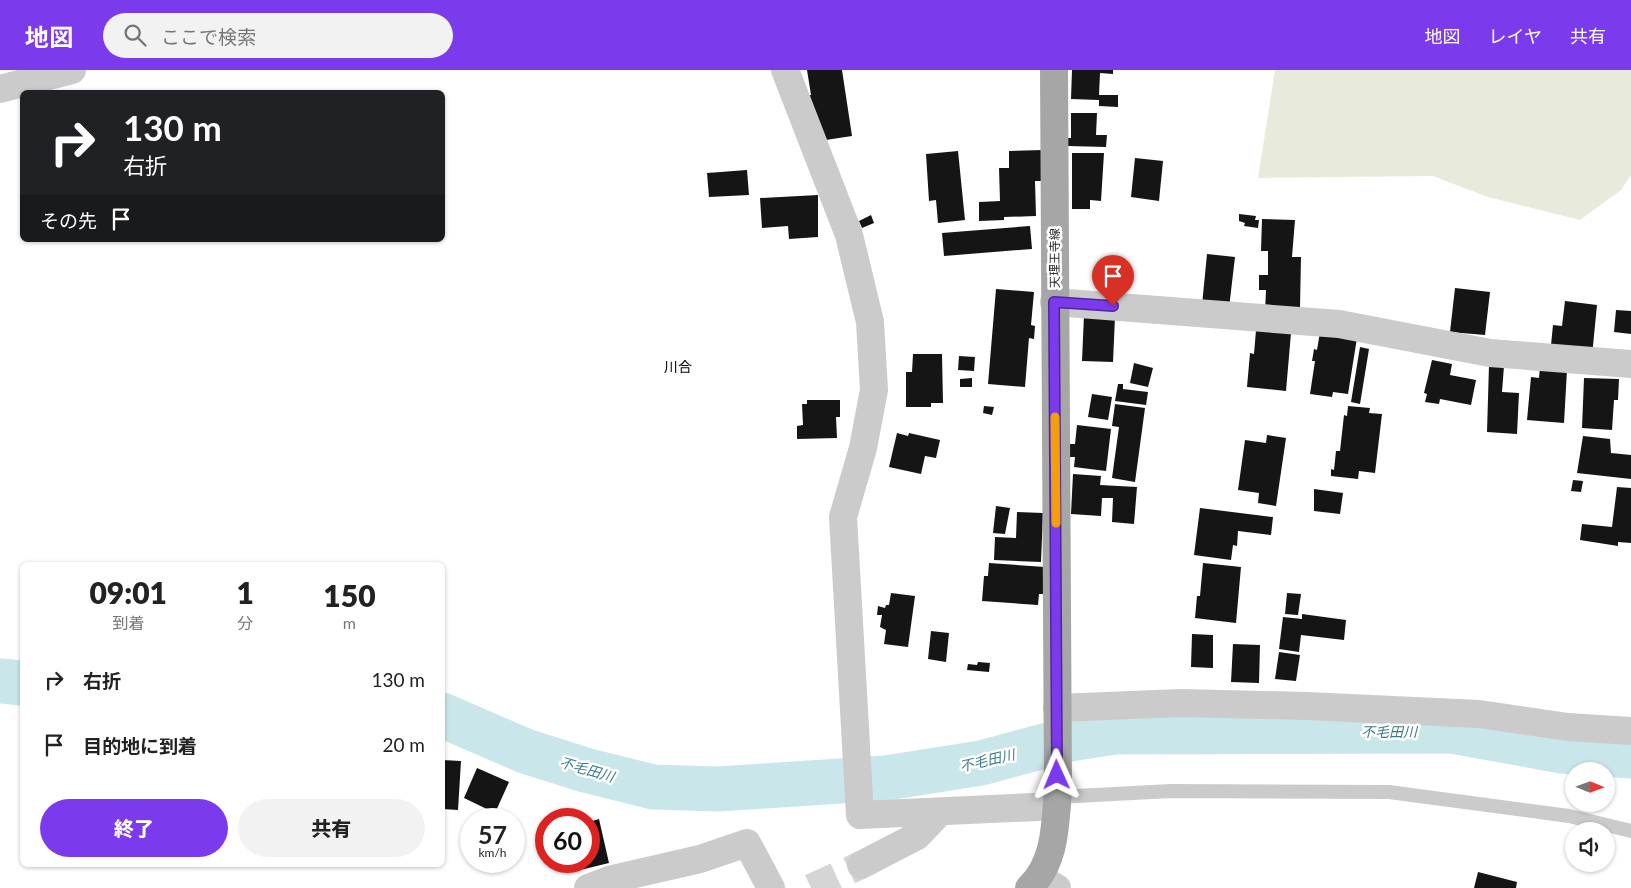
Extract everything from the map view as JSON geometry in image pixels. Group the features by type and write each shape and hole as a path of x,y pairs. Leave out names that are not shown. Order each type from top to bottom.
{"main road":[{"name":"天理王寺線","path":"1042,885 1052,852 1057,802 1054,70"}],"street":[{"path":"0,89 72,70"},
{"path":"785,70 849,236 870,322 874,390 863,448 842,517 860,816 940,812 1057,802"},
{"path":"1054,302 1339,324 1490,353 1631,364"},
{"path":"1057,715 1181,703 1307,706 1480,714 1568,727 1631,731"},
{"path":"861,865 917,836 940,812"},
{"path":"588,888 609,880 700,859 747,843 771,888"}],"lane":[{"path":"1057,802 1171,791 1389,792 1569,816 1631,831"}],"shaded area":[{"path":"1275,70 1631,70 1631,175 1621,190 1580,220 1488,197 1433,176 1258,178"}],"building":[{"path":"807,70 842,70 852,136 819,141 806,96 811,95"},
{"path":"1072,70 1113,70 1113,74 1100,73 1099,95 1118,95 1118,107 1099,106 1099,100 1071,99"},
{"path":"1071,113 1097,113 1096,135 1107,135 1106,147 1068,146 1068,138 1071,138"},
{"path":"1043,150 1044,181 1035,181 1036,216 1004,217 1004,220 979,221 979,202 1000,201 999,168 1009,168 1009,151"},
{"path":"958,151 965,220 938,223 936,200 929,201 926,154"},
{"path":"1072,153 1104,153 1101,201 1090,200 1090,209 1072,209"},
{"path":"1135,158 1163,161 1159,201 1131,197"},
{"path":"747,170 749,195 709,197 707,173"},
{"path":"818,195 818,237 789,239 788,226 762,228 760,198"},
{"path":"1239,214 1256,216 1255,220 1259,220 1258,228 1244,226 1245,223 1239,221"},
{"path":"871,215 874,223 862,228 859,221"},
{"path":"1262,219 1295,220 1292,257 1301,257 1300,308 1265,312 1266,290 1259,290 1259,275 1268,275 1268,251 1261,251"},
{"path":"1030,226 1032,249 944,256 942,233"},
{"path":"1207,254 1235,257 1229,308 1202,305"},
{"path":"1455,288 1490,292 1485,335 1450,332"},
{"path":"996,289 1034,292 1031,325 1035,326 1034,339 1029,338 1025,387 988,384"},
{"path":"1565,301 1597,305 1592,356 1550,355 1553,325 1562,326"},
{"path":"1616,310 1631,311 1631,334 1614,332"},
{"path":"1084,315 1115,317 1113,362 1082,361"},
{"path":"1256,330 1291,333 1286,391 1247,387 1250,353 1254,354"},
{"path":"1320,332 1357,338 1348,394 1333,392 1332,397 1310,394 1315,361 1312,361 1314,349 1317,350"},
{"path":"1360,347 1369,349 1360,404 1351,402"},
{"path":"913,354 942,354 943,403 931,403 931,407 906,407 906,372 912,372"},
{"path":"959,356 975,357 974,371 958,370"},
{"path":"1432,360 1452,364 1450,375 1476,380 1471,405 1440,399 1439,404 1425,402 1427,394 1424,393"},
{"path":"1134,363 1153,368 1148,387 1130,383"},
{"path":"1489,365 1504,366 1502,392 1519,393 1517,434 1487,432"},
{"path":"1540,367 1567,370 1564,423 1527,420 1531,377 1539,378"},
{"path":"972,378 972,387 960,387 960,379"},
{"path":"1584,378 1619,379 1618,400 1614,400 1612,430 1582,428"},
{"path":"1118,384 1123,384 1123,389 1148,392 1146,405 1115,401"},
{"path":"1092,394 1112,397 1108,420 1088,417"},
{"path":"807,400 840,400 840,417 836,417 837,438 797,439 797,426 803,425 802,404 807,404"},
{"path":"1115,404 1145,408 1135,482 1112,478 1119,427 1112,426"},
{"path":"984,406 994,407 992,415 983,413"},
{"path":"1348,406 1370,408 1369,413 1382,414 1375,473 1359,471 1358,479 1331,476 1331,469 1334,470 1336,451 1340,451 1344,415 1347,416"},
{"path":"1077,425 1111,429 1106,471 1074,467 1075,457 1069,457 1070,444 1075,444"},
{"path":"897,433 908,436 909,433 940,440 936,458 925,456 921,474 889,467"},
{"path":"1267,435 1286,438 1276,506 1258,503 1259,493 1238,490 1245,440 1266,443"},
{"path":"1583,436 1610,439 1611,453 1631,455 1631,479 1577,473"},
{"path":"1073,474 1101,476 1100,485 1137,487 1134,524 1112,522 1113,498 1102,498 1101,516 1071,514"},
{"path":"1573,480 1583,481 1581,492 1571,491"},
{"path":"1617,487 1631,488 1631,543 1618,542 1618,546 1580,540 1582,524 1612,527"},
{"path":"1314,489 1343,493 1340,514 1314,511"},
{"path":"996,506 1010,508 1005,534 993,533"},
{"path":"1200,508 1273,517 1271,535 1238,531 1237,546 1233,545 1231,560 1194,555"},
{"path":"1017,512 1043,513 1041,562 994,560 995,537 1016,538"},
{"path":"989,563 1045,567 1043,594 1039,594 1038,605 982,601 984,576 988,576"},
{"path":"1203,563 1241,567 1236,623 1195,618 1197,596 1200,596"},
{"path":"891,593 915,596 908,647 884,644 886,630 880,627 882,615 877,615 878,606 885,608 886,605 889,605"},
{"path":"1287,593 1301,594 1298,615 1285,614"},
{"path":"1302,614 1346,620 1344,640 1301,635 1299,652 1279,649 1283,617 1302,619"},
{"path":"931,631 949,633 946,662 928,659"},
{"path":"1192,634 1213,635 1213,668 1191,667"},
{"path":"1233,644 1260,645 1259,683 1231,682"},
{"path":"1279,652 1300,655 1296,681 1275,679"},
{"path":"978,662 990,663 989,672 967,670 968,664 977,665"},
{"path":"445,760 461,761 458,810 445,809"},
{"path":"477,768 509,782 497,808 485,808 464,798"},
{"path":"600,823 609,863 600,865"},
{"path":"1478,872 1517,882 1516,888 1474,888"}],"waterway":[{"name":"不毛田川","path":"0,681 20,683"},
{"name":"不毛田川","path":"445,716 525,751 585,770 653,787 718,789 886,778 981,763 1070,739 1114,732 1452,731 1562,751 1631,756"}],"tunnel":[{"path":"811,888 861,865"}],"slow traffic":[{"path":"1055,417 1056,523"}],"district":[{"name":"川合","path":"678,366"}],"route":[{"path":"1057,775 1054,302 1113,306"}]}
